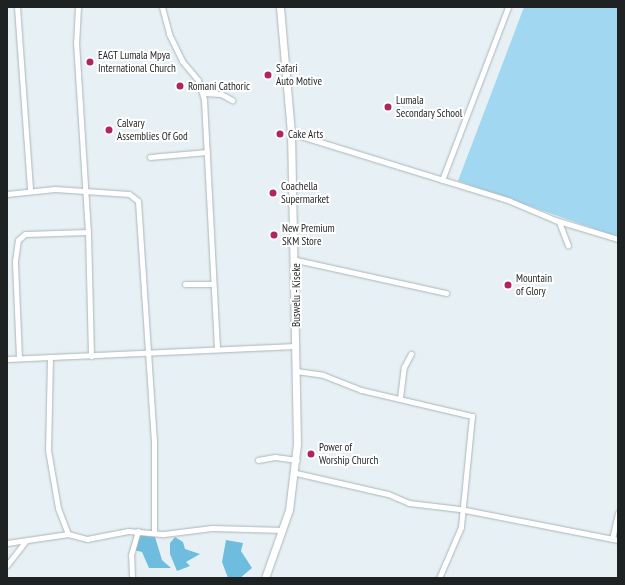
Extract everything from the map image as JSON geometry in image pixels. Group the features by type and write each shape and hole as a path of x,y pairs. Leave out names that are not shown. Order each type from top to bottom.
{"main road":[{"name":"Buswelu - Kiseke","path":"265,578 283,530 296,473 297,460 296,260 291,133 280,7"}],"street":[{"path":"17,7 30,190"},
{"path":"78,7 76,42 88,232 91,356"},
{"path":"162,7 169,34 203,93 206,152 212,198 212,284 217,348"},
{"path":"442,180 508,7"},
{"path":"203,93 221,94 232,100"},
{"path":"291,133 510,201 559,222 618,239"},
{"path":"150,157 206,152"},
{"path":"7,194 30,190 132,195 138,203 154,441 154,533"},
{"path":"559,222 568,245"},
{"path":"19,358 15,261 18,240 25,234 88,232"},
{"path":"296,260 446,293"},
{"path":"185,284 212,284"},
{"path":"7,359 91,356 217,348 296,346"},
{"path":"400,398 404,367 411,354"},
{"path":"50,357 48,450 58,508 68,534"},
{"path":"296,371 323,375 361,390 472,416 460,509 460,535 439,578"},
{"path":"258,460 275,457 297,460"},
{"path":"296,473 388,494 409,503 460,509 618,540"},
{"path":"612,539 618,512"},
{"path":"7,543 68,534 84,539 138,531 154,533 248,528 283,530"},
{"path":"132,578 131,555 138,531"},
{"path":"7,565 26,541"}],"shaded area":[{"path":"524,7 618,7 618,237 458,181"},
{"path":"138,535 155,537 162,560 171,568 149,568 142,552 134,550"},
{"path":"175,537 183,542 185,549 200,554 186,562 190,566 177,571 170,554 170,543"},
{"path":"226,540 243,543 241,551 252,568 240,578 228,578 222,562"}],"place":[{"name":"EAGT Lumala Mpya International Church","path":"90,62"},
{"name":"Safari Auto Motive","path":"268,75"},
{"name":"Romani Cathoric","path":"180,86"},
{"name":"Lumala Secondary School","path":"388,107"},
{"name":"Calvary Assemblies Of God","path":"109,130"},
{"name":"Cake Arts","path":"280,134"},
{"name":"Coachella Supermarket","path":"273,193"},
{"name":"New Premium SKM Store","path":"274,235"},
{"name":"Mountain of Glory","path":"508,285"},
{"name":"Power of Worship Church","path":"311,454"}]}
